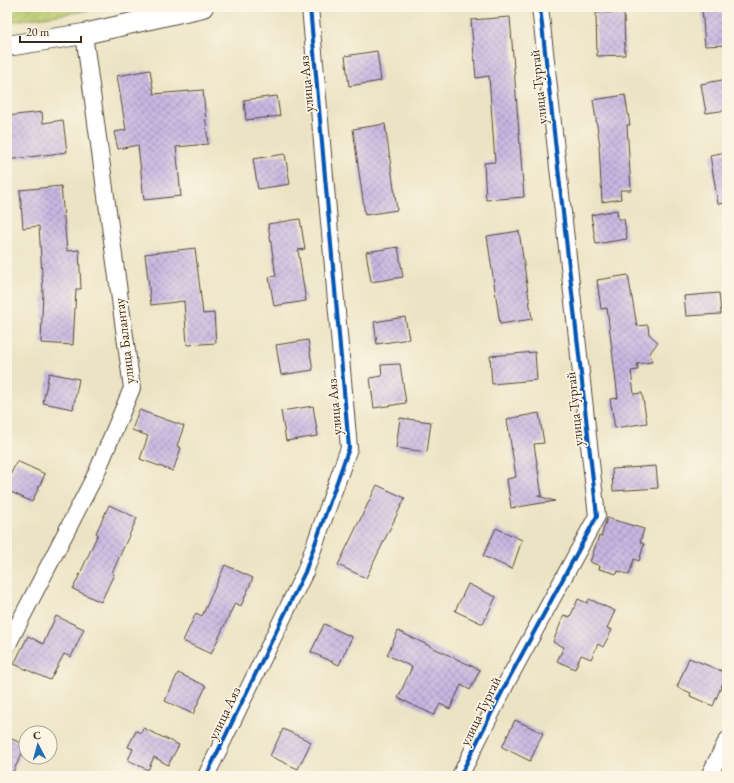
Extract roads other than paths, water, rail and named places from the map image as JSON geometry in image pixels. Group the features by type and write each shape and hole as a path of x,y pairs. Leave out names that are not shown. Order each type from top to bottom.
{"street":[{"path":"7,46 84,34 203,7"},
{"name":"улица Аяз","path":"206,776 305,572 349,448 310,7"},
{"name":"улица Тургай","path":"460,776 508,680 597,516 540,7"},
{"name":"улица Балантау","path":"7,646 96,474 132,388 84,34"},
{"path":"709,776 727,740"}]}
